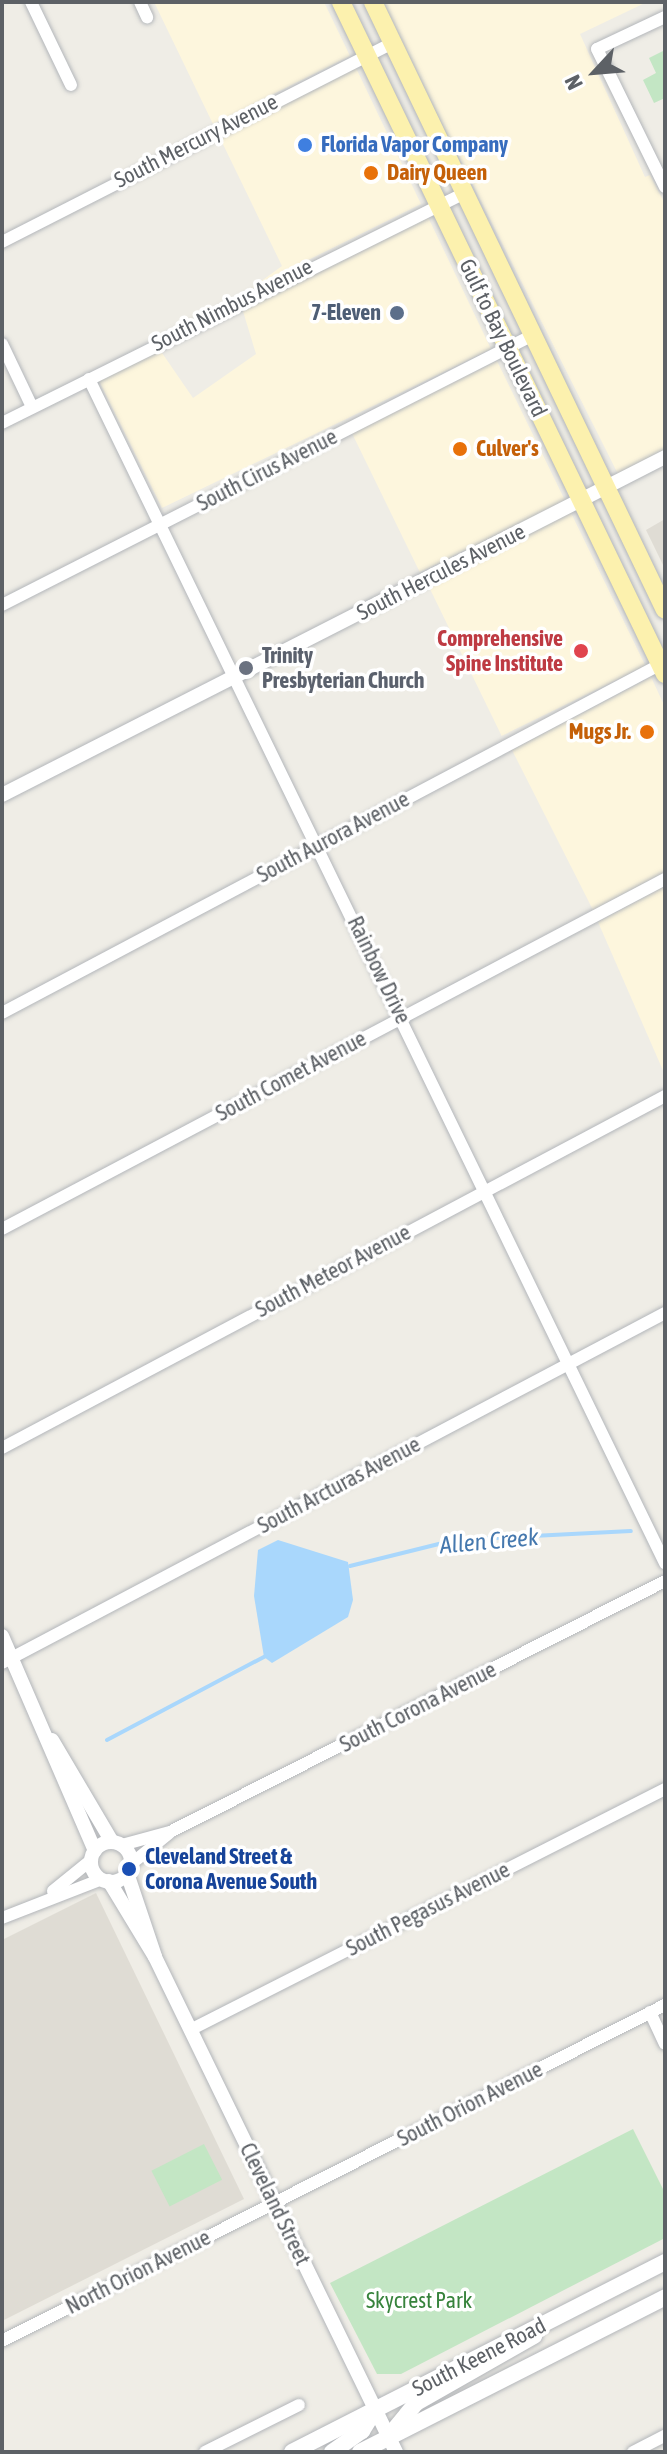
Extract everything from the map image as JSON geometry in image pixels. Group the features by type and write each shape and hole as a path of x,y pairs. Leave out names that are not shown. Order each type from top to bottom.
{"main road":[{"name":"Gulf to Bay Boulevard","path":"341,2 664,667"},
{"name":"Gulf to Bay Boulevard","path":"373,2 665,610"},
{"name":"South Keene Road","path":"292,2452 665,2262"},
{"name":"South Keene Road","path":"360,2452 392,2445 665,2297"},
{"path":"392,2445 416,2403 510,2356 561,2315"},
{"path":"332,2452 362,2431 375,2410"}],"street":[{"path":"31,2 71,85"},
{"path":"140,2 147,17"},
{"path":"665,17 597,49 665,187"},
{"name":"South Mercury Avenue","path":"2,242 392,43"},
{"name":"South Nimbus Avenue","path":"2,423 465,193"},
{"name":"South Cirus Avenue","path":"2,605 533,335"},
{"path":"2,344 32,407"},
{"name":"Rainbow Drive","path":"89,379 237,675 665,1563"},
{"name":"South Hercules Avenue","path":"2,795 665,457"},
{"name":"South Aurora Avenue","path":"2,1013 318,844 664,667"},
{"name":"South Comet Avenue","path":"2,1229 665,879"},
{"name":"South Meteor Avenue","path":"2,1448 665,1096"},
{"name":"South Arcturas Avenue","path":"7,1660 665,1313"},
{"name":"South Corona Avenue","path":"117,1844 170,1832 665,1581"},
{"path":"2,1636 7,1660 117,1844 93,1856 51,1893"},
{"path":"52,1739 93,1856"},
{"name":"South Pegasus Avenue","path":"190,2030 665,1789"},
{"name":"South Corona Avenue","path":"129,1868 170,1832"},
{"name":"Cleveland Street","path":"117,1844 129,1868 155,1957"},
{"name":"Cleveland Street","path":"93,1856 155,1957 392,2445"},
{"path":"2,1918 51,1893 106,1880 129,1868"},
{"name":"South Orion Avenue","path":"275,2203 665,2005"},
{"path":"650,2012 665,2044"},
{"name":"North Orion Avenue","path":"2,2341 275,2203"},
{"path":"205,2452 299,2405"},
{"path":"633,2452 665,2436"}],"shaded area":[{"path":"154,2 324,2 350,56 213,124"},
{"path":"381,2 647,2 580,34 645,177 650,175 665,204 665,449 618,474"},
{"path":"356,68 421,204 250,289 282,266 219,136"},
{"path":"427,215 491,349 162,508 99,381 160,350 193,398 256,354 242,308"},
{"path":"497,361 565,501 420,572 351,432"},
{"path":"571,513 646,666 502,736 427,583"},
{"path":"665,519 665,569 646,530"},
{"path":"651,677 665,707 665,872 593,910 512,750"},
{"path":"665,886 665,1075 598,922"},
{"path":"96,1893 244,2199 2,2321 2,1940"}],"green space":[{"path":"665,50 665,98 654,103 643,80 656,73 649,58"},
{"name":"Skycrest Park","path":"633,2129 665,2193 665,2238 401,2374 377,2374 330,2283"},
{"path":"204,2144 222,2180 170,2206 151,2171"}],"water":[{"path":"278,1540 348,1562 353,1600 348,1617 272,1663 264,1657 254,1596 258,1550"}],"waterway":[{"name":"Allen Creek","path":"350,1566 455,1540 631,1531"},
{"name":"Allen Creek","path":"107,1740 264,1657"}],"place":[{"name":"Florida Vapor Company","path":"305,145"},
{"name":"Dairy Queen","path":"371,173"},
{"name":"7-Eleven","path":"397,313"},
{"name":"Culver's","path":"460,449"},
{"name":"Comprehensive Spine Institute","path":"581,651"},
{"name":"Trinity Presbyterian Church","path":"246,668"},
{"name":"Mugs Jr.","path":"647,732"},
{"name":"Cleveland Street & Corona Avenue South","path":"129,1869"}]}
